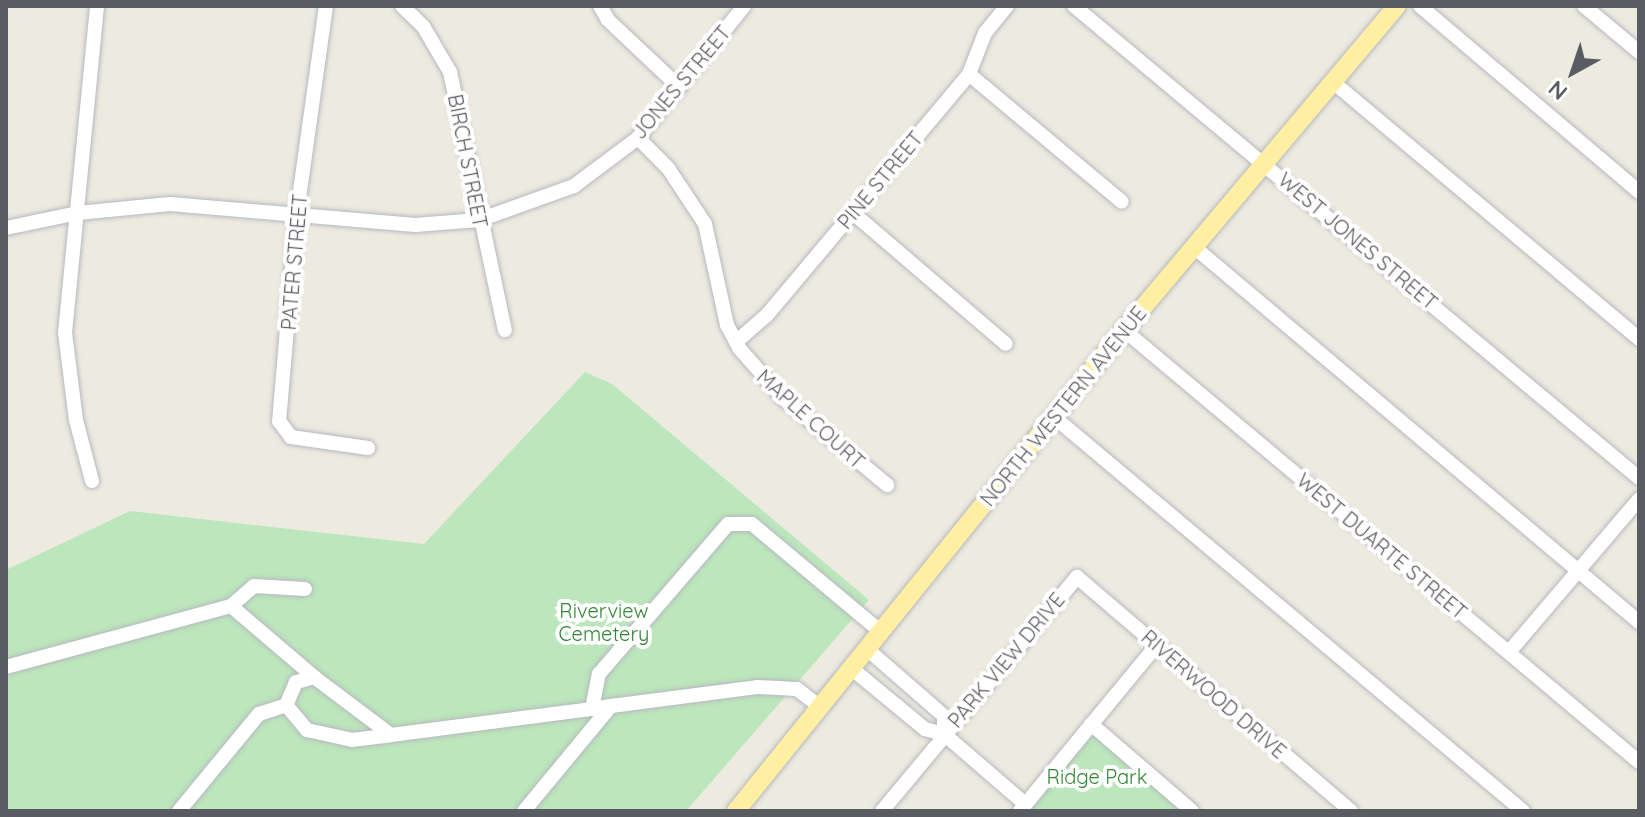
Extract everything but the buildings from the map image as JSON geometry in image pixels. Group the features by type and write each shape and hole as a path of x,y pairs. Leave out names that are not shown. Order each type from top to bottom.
{"main road":[{"name":"NORTH WESTERN AVENUE","path":"736,811 1124,330 1397,6"}],"street":[{"path":"92,481 76,420 65,333 97,6"},
{"name":"PATER STREET","path":"326,6 297,212 281,431 368,448"},
{"name":"BIRCH STREET","path":"402,6 423,26 450,72 479,220 505,330"},
{"path":"600,6 608,20 677,85"},
{"name":"JONES STREET","path":"6,228 78,213 170,204 297,212 415,225 479,220 574,186 638,138 677,85 744,6"},
{"name":"PINE STREET","path":"736,342 767,315 969,74 985,33 1007,6"},
{"name":"WEST JONES STREET","path":"1074,6 1639,478"},
{"path":"1420,6 1639,192"},
{"path":"1584,6 1639,52"},
{"path":"969,74 1122,202"},
{"path":"1333,82 1639,339"},
{"name":"MAPLE COURT","path":"638,138 668,168 705,224 736,342 768,383 887,485"},
{"path":"853,213 1006,344"},
{"path":"1194,247 1639,622"},
{"name":"WEST DUARTE STREET","path":"1124,330 1639,762"},
{"path":"1054,417 1523,811"},
{"path":"1509,652 1639,499"},
{"path":"592,709 599,674 728,524 752,524 881,632"},
{"name":"RIVERWOOD DRIVE","path":"1077,577 1351,811"},
{"name":"PARK VIEW DRIVE","path":"1023,808 944,734 1077,577"},
{"path":"6,667 231,606 254,586 305,589"},
{"path":"231,606 314,677 391,735"},
{"path":"1023,808 1157,645"},
{"path":"867,649 944,716 944,734 882,811"},
{"path":"851,668 925,729 944,734"},
{"path":"179,811 259,714 286,705 296,682 314,677"},
{"path":"286,705 307,730 352,740 757,687 797,689 820,707"},
{"path":"524,811 611,706"},
{"path":"1091,724 1192,811"}],"green space":[{"name":"Riverview Cemetery","path":"585,372 612,384 869,600 686,811 6,811 6,570 130,511 424,544"},
{"name":"Ridge Park","path":"1091,724 1192,811 1018,811"}]}
